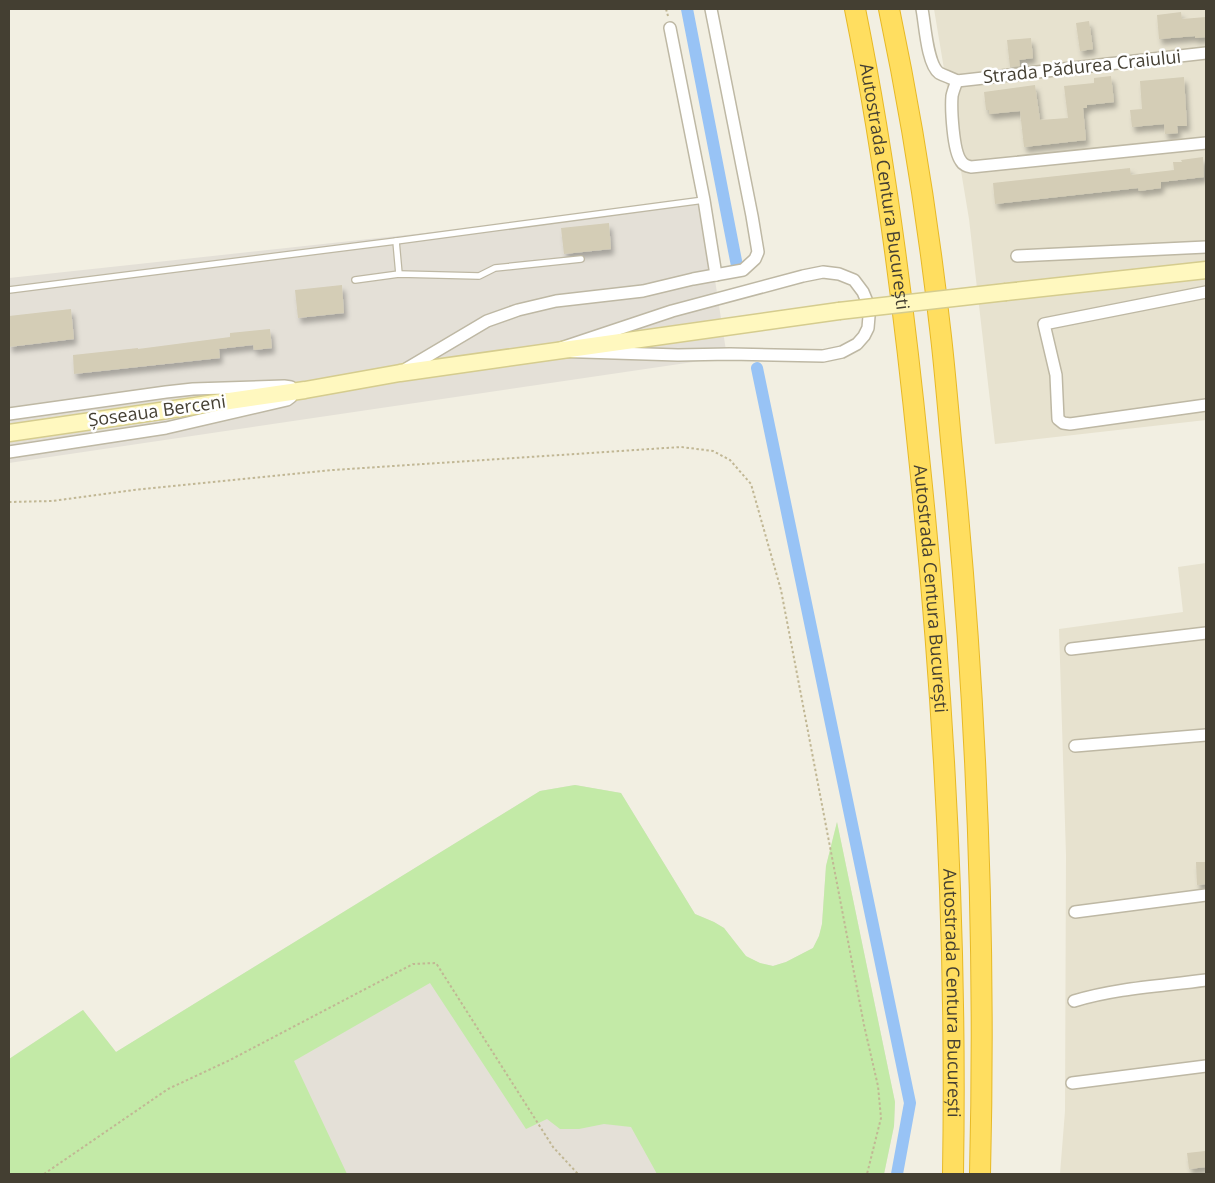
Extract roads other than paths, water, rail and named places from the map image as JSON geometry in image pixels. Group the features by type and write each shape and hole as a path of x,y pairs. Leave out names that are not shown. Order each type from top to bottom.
{"highway":[{"name":"Autostrada Centura București","path":"855,9 884,174 906,332 930,566 943,738 953,956 953,1174"},
{"name":"Autostrada Centura București","path":"889,9 918,169 940,328 962,563 969,656 978,846 982,1033 980,1174"}],"main road":[{"name":"Șoseaua Berceni","path":"9,433 305,390 400,373 839,311 1206,270"}],"street":[{"path":"400,373 487,321 518,310 556,301 643,291 743,270 755,259 758,252 711,9"},
{"path":"922,9 930,58 934,68 940,74 957,81 952,94 956,152 960,161 970,167 1206,144"},
{"path":"670,28 704,200 716,275"},
{"name":"Strada Pădurea Craiului","path":"957,81 1206,53"},
{"path":"1017,256 1206,247"},
{"path":"823,272 839,274 854,280 863,292 868,304 868,328 864,336 857,344 842,352 823,356 678,355 552,351 672,311 823,272"},
{"path":"1206,292 1044,324 1056,375 1058,419 1063,423 1070,424 1206,405"},
{"path":"9,414 193,389 284,386 305,390"},
{"path":"9,452 166,428 287,400 305,390"},
{"path":"1071,648 1206,632"},
{"path":"1075,746 1206,735"},
{"path":"1074,912 1206,895"},
{"path":"1074,1001 1116,991 1206,980"},
{"path":"1072,1084 1206,1066"}],"lane":[{"path":"9,290 704,200"},
{"path":"396,241 399,274"},
{"path":"354,280 399,274 479,276 495,268 581,259"}],"waterway":[{"path":"687,9 738,271"},
{"path":"757,368 910,1103 897,1174"}]}
